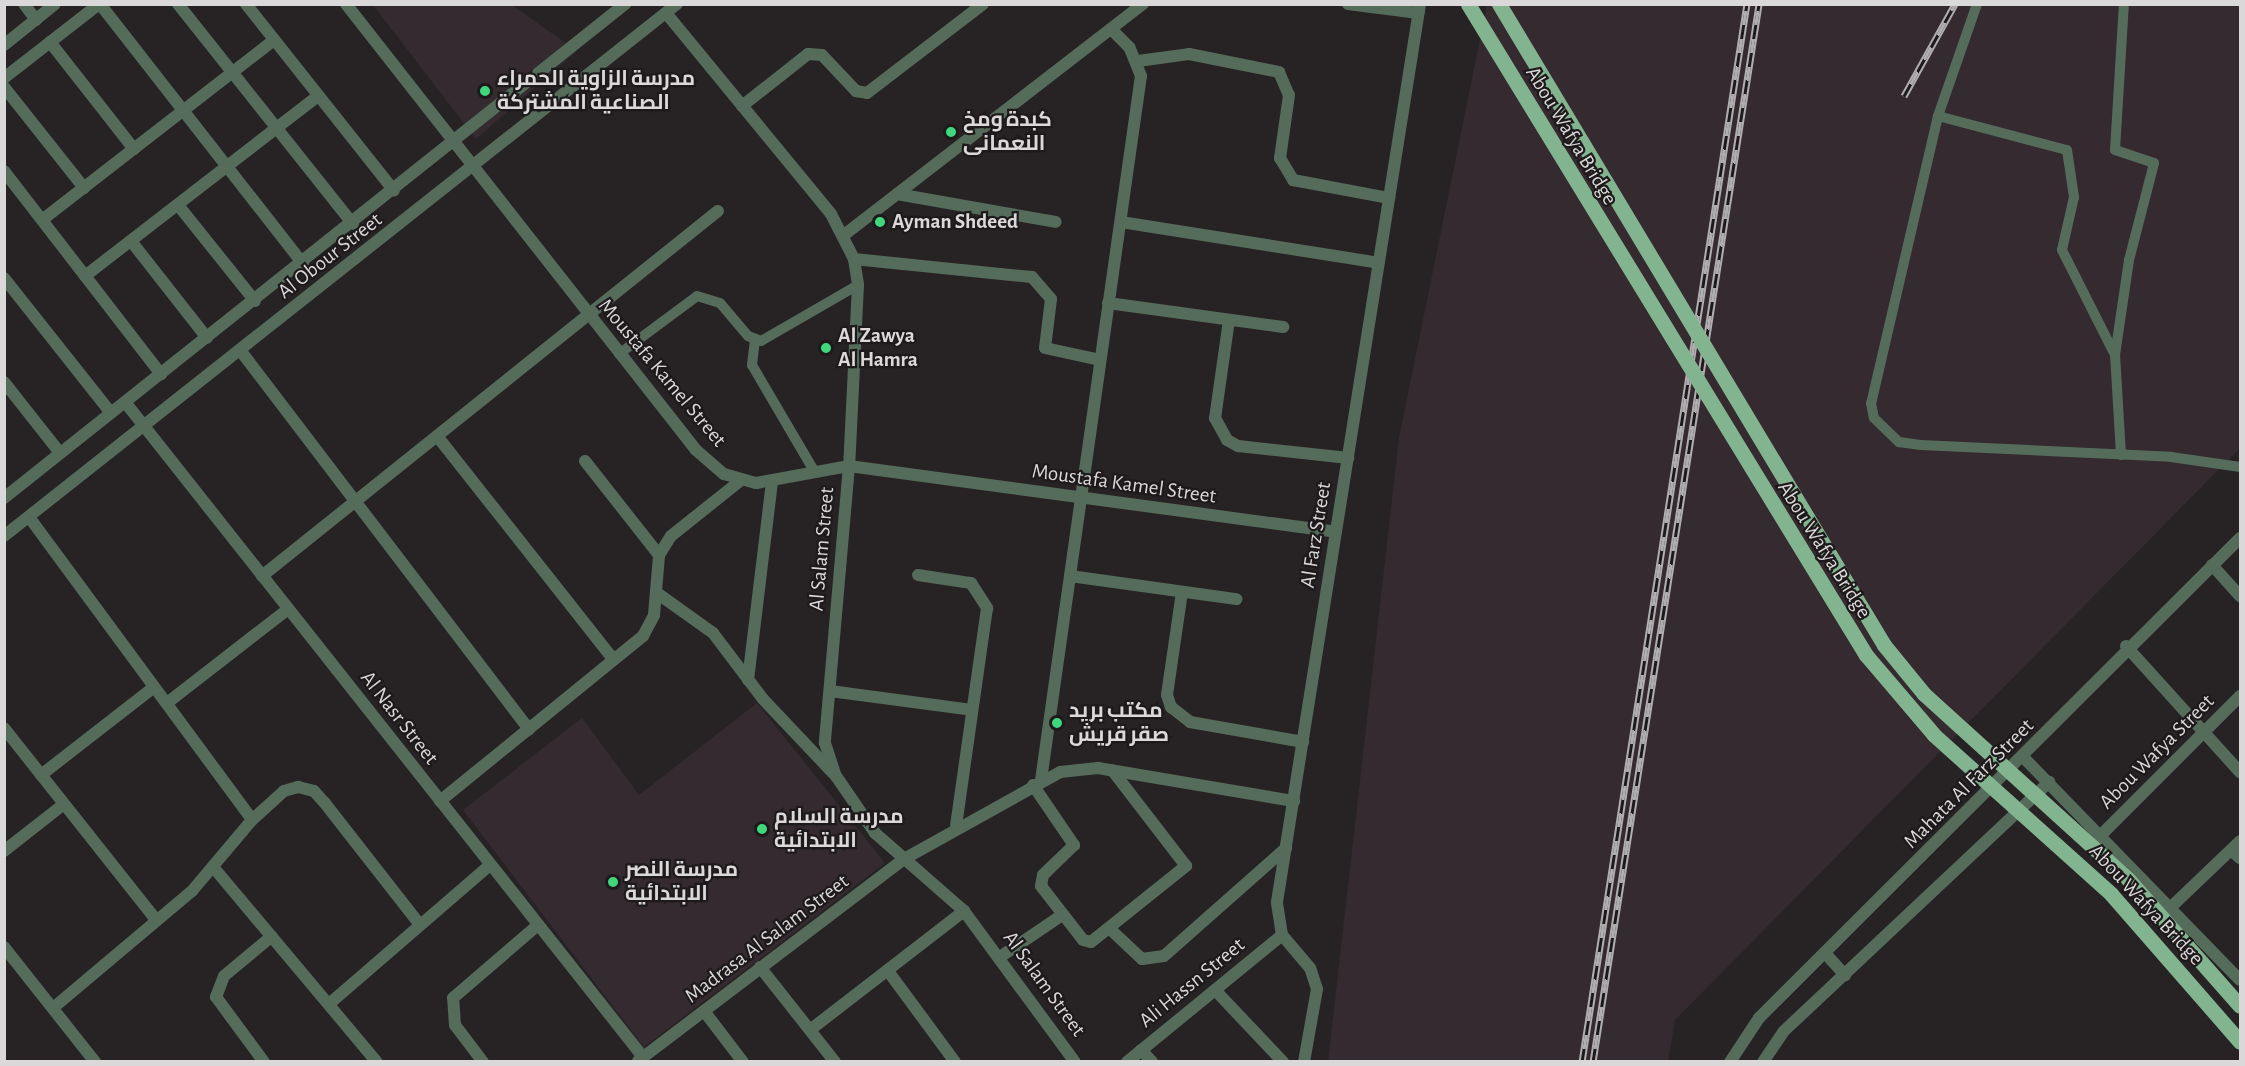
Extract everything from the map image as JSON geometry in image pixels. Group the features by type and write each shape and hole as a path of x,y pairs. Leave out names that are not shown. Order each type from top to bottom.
{"main road":[{"name":"Abou Wafya Bridge","path":"1468,4 1866,655 1934,735 2111,894 2241,1042"},
{"name":"Abou Wafya Bridge","path":"1499,4 1884,645 1924,694 2128,879 2241,1006"}],"street":[{"path":"24,4 36,20"},
{"path":"4,45 55,4"},
{"path":"4,78 100,4 303,264"},
{"path":"178,4 353,224"},
{"path":"246,4 394,191"},
{"name":"Moustafa Kamel Street","path":"346,4 696,450 740,481 772,482 813,469 849,466 1336,532"},
{"name":"Al Obour Street","path":"6,493 303,264 625,4"},
{"name":"Al Obour Street","path":"4,536 474,169 677,4"},
{"path":"742,106 808,54 822,55 856,91 867,93 983,4"},
{"path":"844,235 1143,4"},
{"path":"1348,4 1419,9"},
{"name":"Al Farz Street","path":"1282,935 1278,902 1419,9"},
{"name":"Al Salam Street","path":"666,13 844,235 854,259 858,285 849,466 825,743 836,776 853,806 904,859 964,911 1075,1062"},
{"path":"1111,29 1138,61 1141,76 1070,576 1037,782 1074,845 1041,880 1062,915 1087,942 1110,929 1186,866 1112,770"},
{"path":"42,220 274,40"},
{"path":"50,42 134,149"},
{"path":"1138,61 1189,54 1279,72 1289,95 1280,158 1289,175 1304,186 1389,198"},
{"path":"4,87 84,188"},
{"path":"85,276 318,96"},
{"path":"4,171 161,374"},
{"path":"897,194 1056,222"},
{"path":"178,205 255,301"},
{"path":"262,576 718,211"},
{"path":"1121,222 1378,263"},
{"path":"131,241 207,338"},
{"path":"854,259 1032,277 1051,299 1045,348 1100,360"},
{"path":"4,278 111,413"},
{"path":"1108,303 1283,327"},
{"path":"1229,320 1215,418 1227,440 1238,446 1348,458"},
{"path":"240,350 529,729"},
{"path":"4,382 60,453"},
{"name":"Al Nasr Street","path":"125,402 538,925 640,1059"},
{"path":"437,436 614,660"},
{"path":"585,461 659,555"},
{"path":"440,801 643,636 657,593 654,569 659,555 672,536 740,481"},
{"path":"748,680 772,482"},
{"path":"29,517 252,820"},
{"name":"Mahata Al Farz Street","path":"1730,1062 1759,1017 2025,759 2126,646 2241,538"},
{"path":"2212,565 2241,596"},
{"path":"918,575 971,583 982,593 987,608 956,825"},
{"path":"1070,576 1236,598"},
{"path":"1182,592 1167,695 1171,706 1190,722 1303,742"},
{"path":"657,593 713,633 748,680 836,776"},
{"path":"167,703 288,609"},
{"path":"2126,646 2241,771"},
{"path":"41,775 154,687"},
{"path":"830,691 972,710"},
{"name":"Abou Wafya Street","path":"2101,835 2241,696"},
{"path":"4,728 156,920"},
{"path":"2025,759 2241,980"},
{"name":"Madrasa Al Salam Street","path":"640,1059 904,859 956,825 1037,782 1079,768 1112,770 1294,801"},
{"path":"1763,1062 1784,1031 2049,782"},
{"path":"53,1008 214,868 252,820 284,791 314,791 420,925"},
{"path":"4,851 64,804"},
{"path":"2170,908 2236,854 2241,841"},
{"path":"1110,929 1142,959 1164,956 1286,848"},
{"path":"329,1005 490,865"},
{"path":"214,868 377,1062"},
{"path":"810,1030 964,911"},
{"path":"1000,957 1062,915"},
{"path":"483,1062 454,1025 453,998 538,925"},
{"path":"1282,935 1310,968 1317,989 1304,1062"},
{"name":"Ali Hassn Street","path":"1127,1062 1282,935"},
{"path":"264,1062 216,998 224,976 272,936"},
{"path":"4,947 95,1062"},
{"path":"1825,954 1845,975"},
{"path":"760,967 835,1062"},
{"path":"888,971 955,1062"},
{"path":"1215,990 1282,1062"},
{"path":"704,1011 743,1062"},
{"path":"1141,1050 1152,1062"}],"lane":[{"path":"1977,4 1938,116 1871,403 1874,418 1899,442 1921,445 2121,455 2241,467"},
{"path":"2121,455 2115,355 2129,260 2154,164 2115,150 2124,4"},
{"path":"1938,116 2067,150 2074,197 2062,250 2115,355"},
{"path":"619,354 698,296 720,303 755,340 767,340 858,285"},
{"path":"755,340 752,365 813,469"}],"shaded area":[{"name":"مدرسة الزاوية الحمراء الصناعية المشتركة","path":"373,5 512,5 577,51 476,139"},
{"path":"1487,5 2240,5 2240,448 1675,1020 1668,1061 1328,1062 1399,438"},
{"path":"757,703 885,863 644,1047 463,810 582,718 639,795"}],"railway":[{"path":"1582,1062 1747,4"},
{"path":"1593,1062 1759,4"},
{"path":"1904,96 1955,4"}],"place":[{"name":"مدرسة الزاوية الحمراء الصناعية المشتركة","path":"485,91"},
{"name":"كبدة ومخ النعمانى","path":"951,132"},
{"name":"Ayman Shdeed","path":"880,222"},
{"name":"Al Zawya Al Hamra","path":"826,348"},
{"name":"مكتب بريد صقر قريش","path":"1057,723"},
{"name":"مدرسة السلام الابتدائية","path":"762,829"},
{"name":"مدرسة النصر الابتدائية","path":"613,882"}]}
